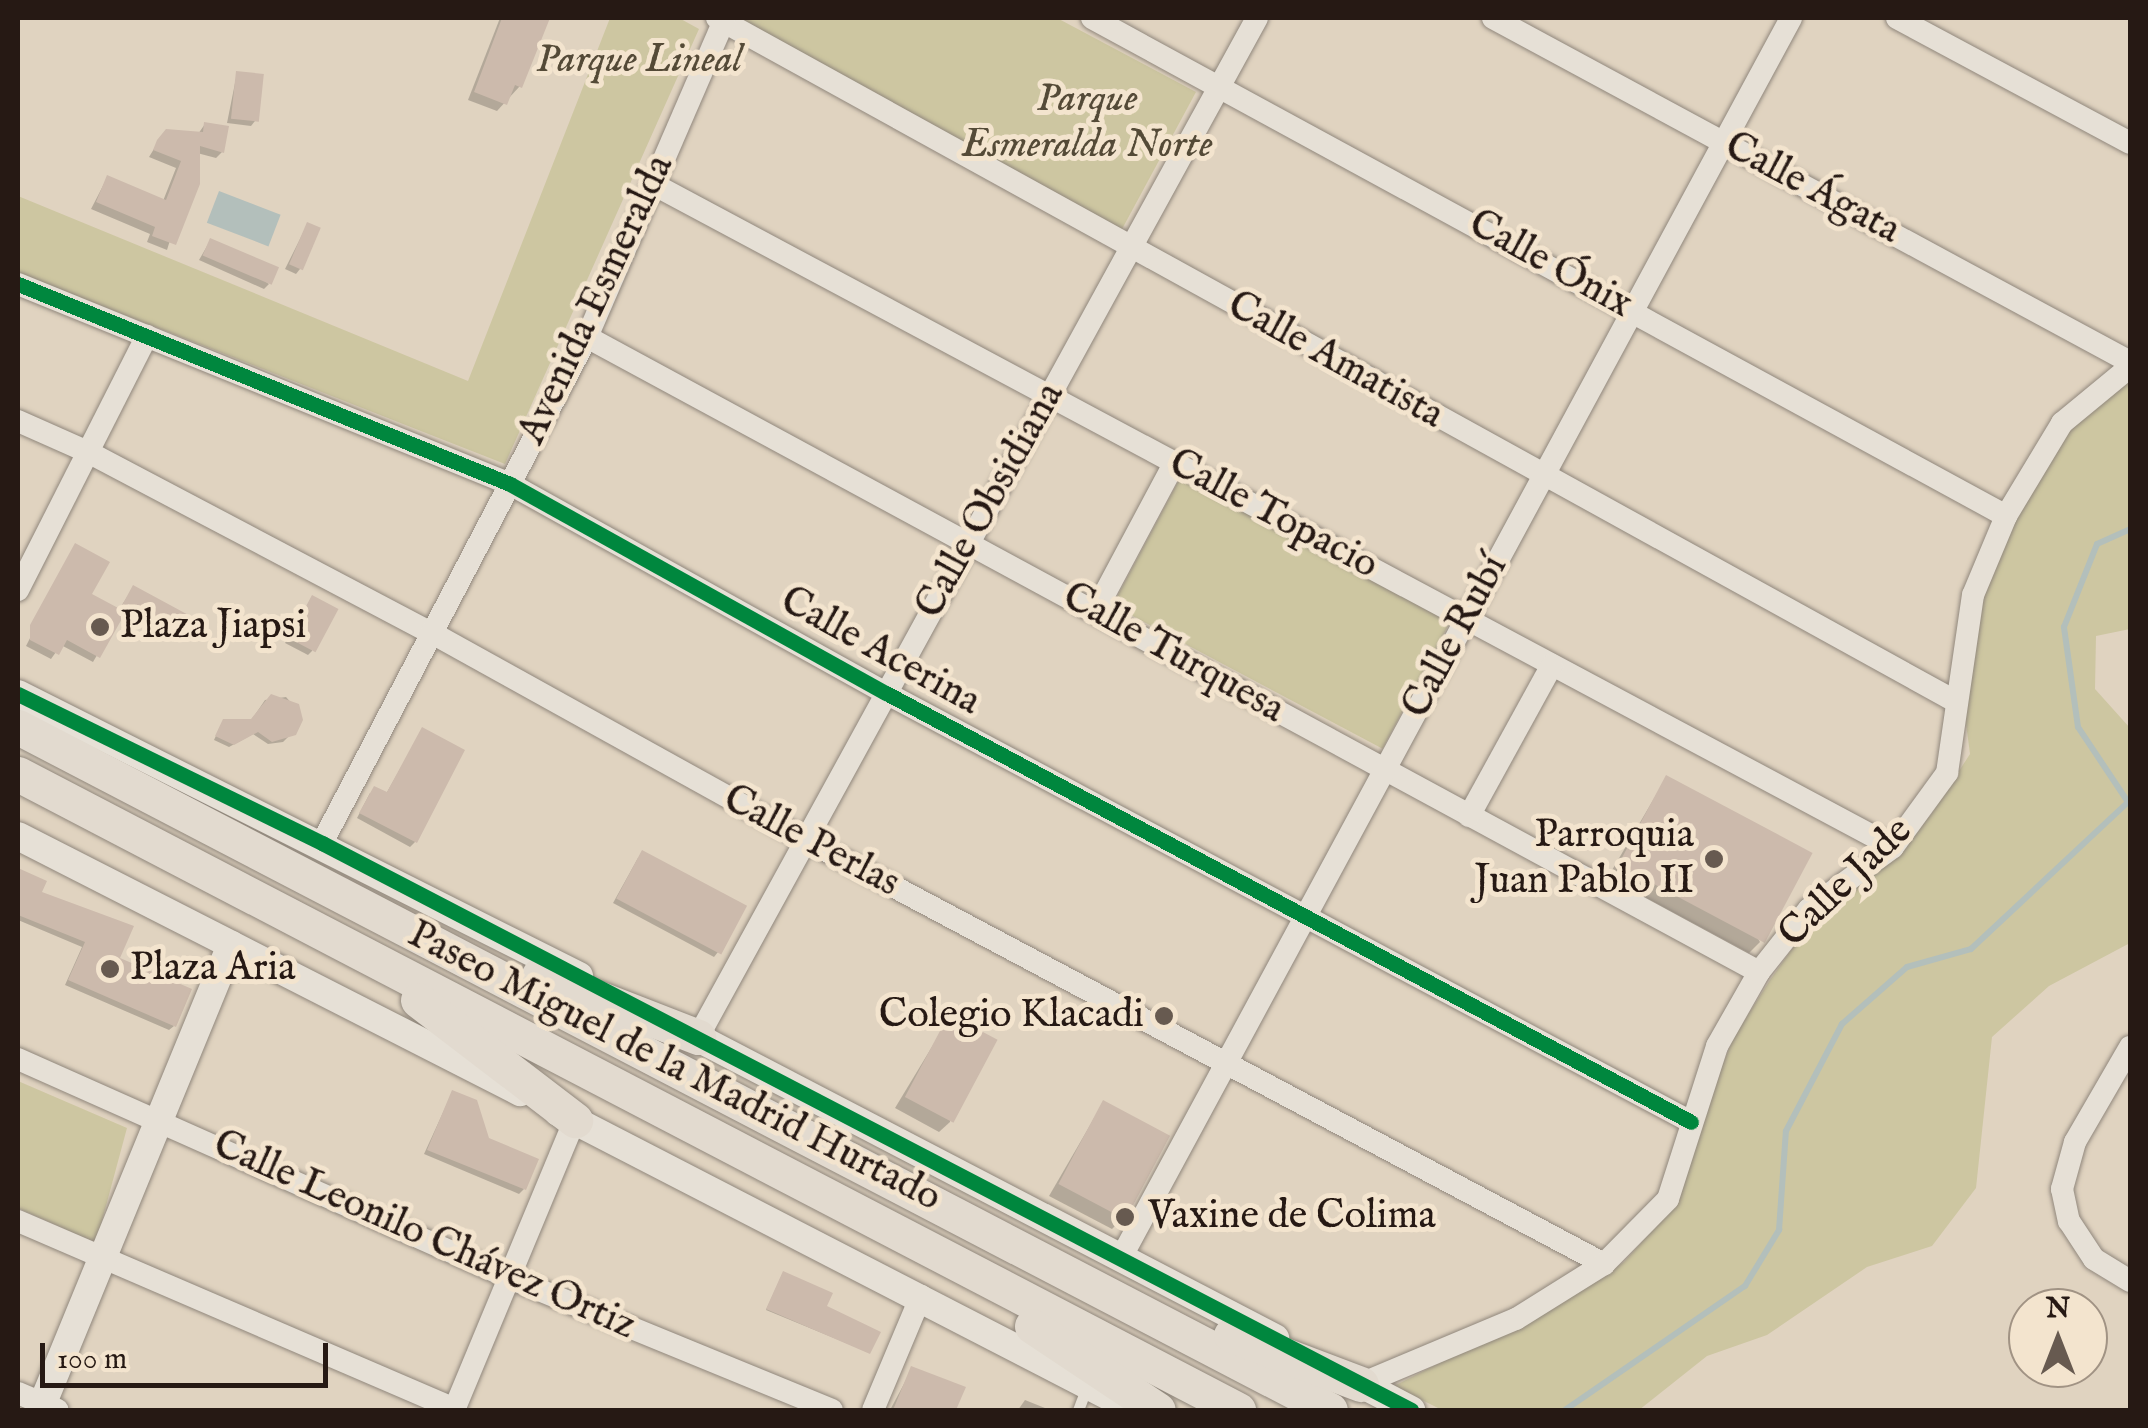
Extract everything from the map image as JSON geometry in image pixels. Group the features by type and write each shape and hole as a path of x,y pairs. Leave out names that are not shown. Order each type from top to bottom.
{"highway":[{"name":"Paseo Miguel de la Madrid Hurtado","path":"18,726 1330,1410"},
{"name":"Paseo Miguel de la Madrid Hurtado","path":"18,774 1238,1410"},
{"path":"360,905 698,1037"},
{"path":"342,942 575,1120"},
{"path":"878,1222 1158,1410"},
{"path":"1094,1284 1361,1384"}],"street":[{"name":"Calle Ónix","path":"1092,18 2006,516"},
{"name":"Calle Obsidiana","path":"698,1037 1256,18"},
{"name":"Calle Ágata","path":"1493,18 2130,364"},
{"name":"Calle Rubí","path":"1122,1256 1791,18"},
{"path":"1897,18 2130,143"},
{"name":"Avenida Esmeralda","path":"322,844 587,337 722,19"},
{"name":"Calle Amatista","path":"722,19 1130,249 1954,701"},
{"name":"Calle Topacio","path":"653,184 1893,847"},
{"name":"Calle Acerina","path":"18,284 510,484 886,694 1691,1122"},
{"path":"18,590 147,336"},
{"name":"Calle Turquesa","path":"587,337 1759,972"},
{"name":"Calle Jade","path":"1361,1384 1516,1320 1604,1264 1668,1199 1717,1046 1759,972 1809,909 1893,847 1947,773 1954,701 1973,595 2006,516 2062,423 2130,364"},
{"name":"Calle Perlas","path":"18,421 88,452 432,633 806,840 1604,1264"},
{"path":"1096,610 1174,462"},
{"path":"1469,816 1552,665"},
{"path":"18,694 698,1037 1411,1410"},
{"path":"18,836 920,1296 1083,1398 1137,1410"},
{"path":"40,1404 106,1260 230,945"},
{"path":"2130,1047 2076,1142 2062,1190 2069,1222 2094,1259 2130,1282"},
{"name":"Calle Leonilo Chávez Ortiz","path":"18,1059 159,1118 510,1278 832,1410"},
{"path":"18,1221 455,1410 575,1120"},
{"path":"873,1410 920,1296"}],"green space":[{"name":"Parque Lineal","path":"610,18 679,18 699,29 505,464 18,273 18,196 468,381"},
{"name":"Parque Esmeralda Norte","path":"738,18 1057,18 1196,92 1121,231"},
{"path":"2130,380 2130,629 2096,636 2095,689 2130,728 2130,943 2049,986 1992,1037 1976,1188 1932,1246 1867,1267 1767,1335 1707,1356 1639,1410 1442,1410 1394,1386 1567,1299 1624,1262 1679,1201 1709,1098 1734,1037 1770,980 1801,936 1930,816 1970,754 1965,716 1984,597 2014,520 2066,432"},
{"path":"1180,478 1450,622 1383,749 1112,605"},
{"path":"18,1081 127,1128 96,1243 18,1208"}],"shaded area":[{"path":"219,191 281,215 268,246 207,223"}],"building":[{"path":"502,18 550,18 522,88 515,85 507,105 474,92"},
{"path":"236,71 264,74 259,122 231,119"},
{"path":"204,122 229,126 224,153 200,146 200,184 176,245 152,236 155,227 96,202 107,175 166,200 181,161 153,150 157,140 166,129 203,132"},
{"path":"307,222 321,228 303,270 289,264"},
{"path":"210,238 279,267 272,285 203,255"},
{"path":"75,543 110,562 92,594 120,609 133,585 194,618 184,636 137,610 124,615 100,658 67,640 59,655 30,640 30,625"},
{"path":"312,595 338,609 315,652 289,638"},
{"path":"271,694 299,704 303,720 296,735 272,742 258,732 234,745 215,736 223,719 251,719"},
{"path":"422,727 465,750 417,843 359,813 374,786 387,792"},
{"name":"Parroquia Juan Pablo II","path":"1666,775 1813,853 1765,943 1618,865"},
{"path":"642,850 747,906 721,954 616,899"},
{"name":"Plaza Aria","path":"18,868 47,881 42,892 134,926 120,958 192,989 176,1027 68,980 85,942 18,915"},
{"path":"949,1014 998,1040 953,1123 905,1097"},
{"path":"452,1090 477,1100 489,1138 539,1159 526,1190 427,1150"},
{"path":"1103,1100 1170,1136 1126,1220 1058,1184"},
{"path":"783,1271 833,1293 827,1306 881,1332 870,1354 766,1309"},
{"path":"911,1366 966,1387 956,1410 893,1410"}],"waterway":[{"path":"1565,1410 1745,1286 1779,1230 1786,1131 1842,1024 1907,967 1971,949 2128,802 2078,727 2064,627 2097,544 2130,529"}],"cycle path":[{"path":"18,284 510,484 886,693 1691,1122"},
{"path":"18,694 322,843 1411,1410"}],"place":[{"name":"Plaza Jiapsi","path":"100,627"},
{"name":"Parroquia Juan Pablo II","path":"1714,859"},
{"name":"Plaza Aria","path":"110,969"},
{"name":"Colegio Klacadi","path":"1164,1016"},
{"name":"Vaxine de Colima","path":"1125,1217"}]}
